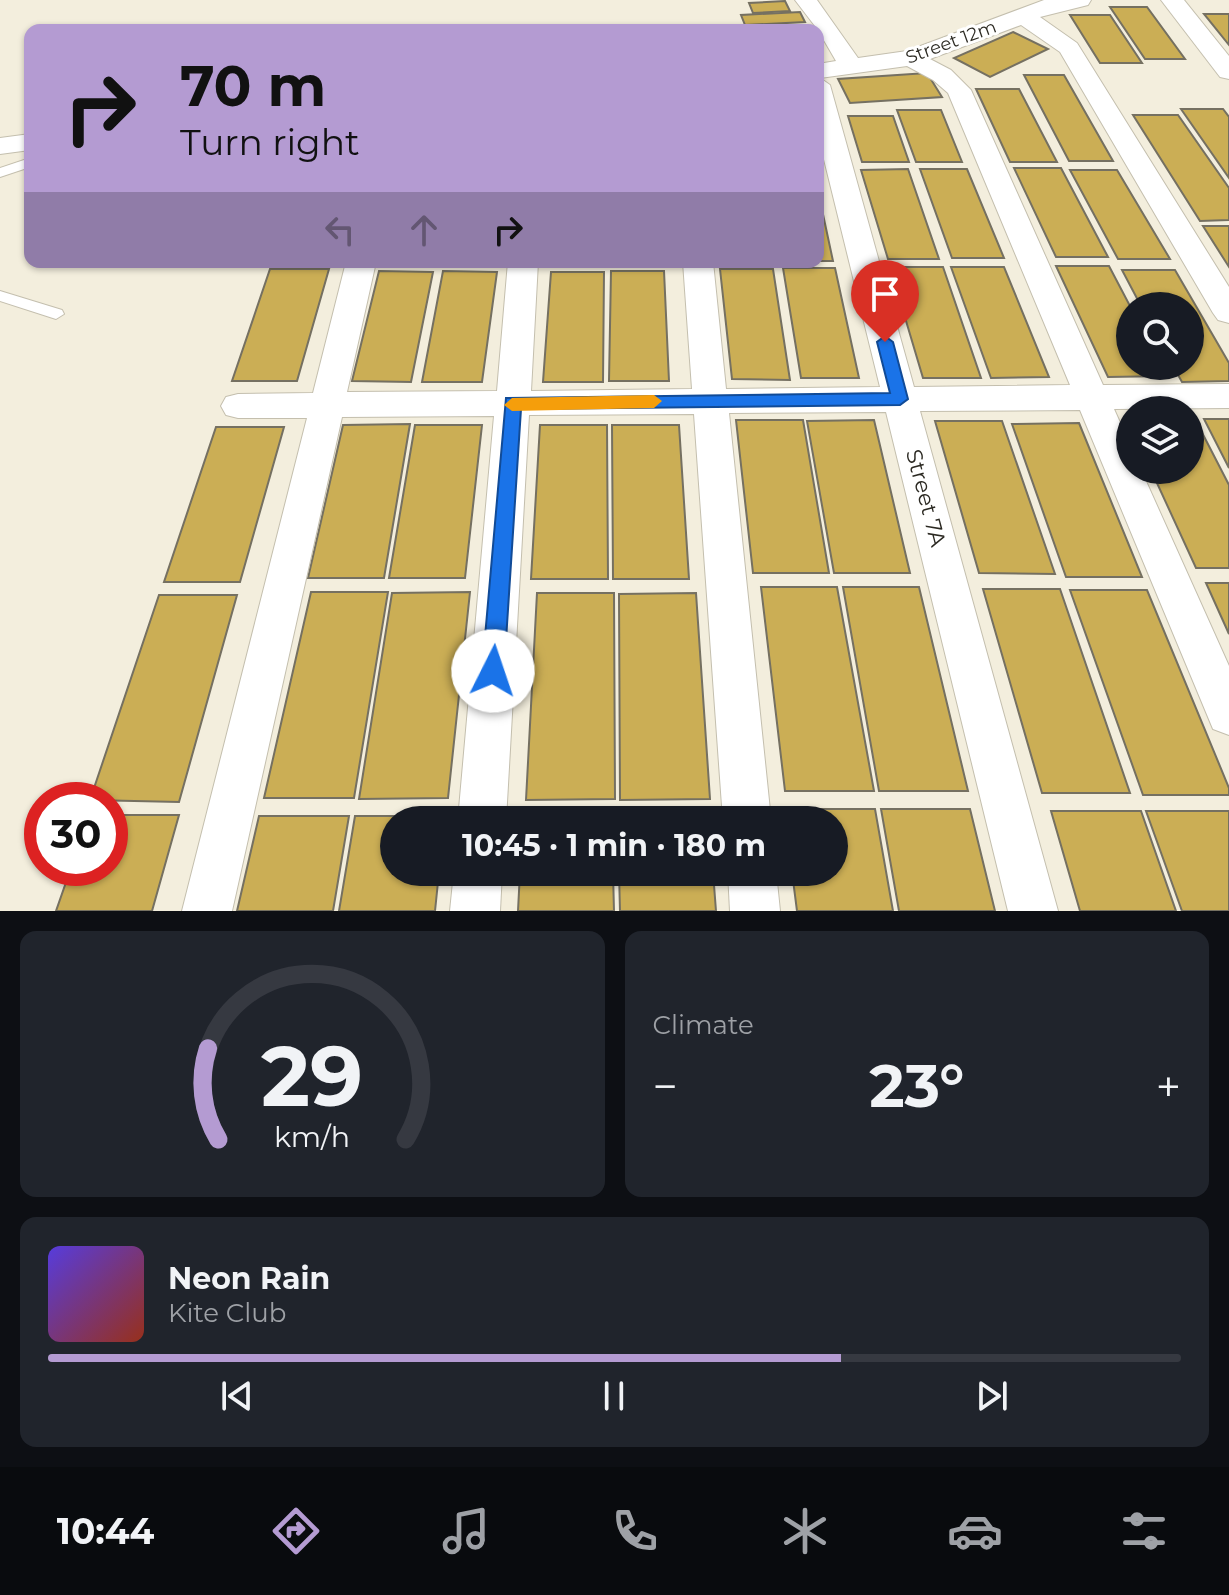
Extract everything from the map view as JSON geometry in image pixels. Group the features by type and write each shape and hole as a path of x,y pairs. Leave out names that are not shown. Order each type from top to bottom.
{"street":[{"path":"806,0 822,24"},
{"name":"Street 12m","path":"824,70 911,58 1022,16 1050,2 1080,0"},
{"path":"1172,0 1229,72"},
{"path":"1022,16 1069,48 1229,313"},
{"path":"824,26 852,67"},
{"path":"911,58 942,75 959,90 1229,715"},
{"name":"Street 7A","path":"824,108 1033,911"},
{"path":"0,146 24,143"},
{"path":"207,911 360,268"},
{"path":"483,806 523,268"},
{"path":"699,268 746,806"},
{"path":"238,406 1229,396"},
{"path":"475,911 477,886"},
{"path":"753,886 755,911"}],"lane":[{"path":"0,173 24,164"},
{"path":"0,296 56,314"}],"building":[{"path":"785,1 790,11 753,13 749,3"},
{"path":"1110,7 1147,7 1185,59 1145,59"},
{"path":"800,12 805,22 745,24 741,15"},
{"path":"1204,14 1229,14 1229,45"},
{"path":"1070,15 1110,15 1142,63 1100,63"},
{"path":"1013,32 1048,49 990,77 954,58"},
{"path":"927,73 942,97 850,103 838,79"},
{"path":"1024,75 1064,75 1113,161 1069,161"},
{"path":"976,89 1019,89 1057,162 1010,162"},
{"path":"1181,109 1223,109 1229,117 1229,178"},
{"path":"897,110 941,110 962,162 916,162"},
{"path":"1133,115 1178,115 1229,188 1229,220 1200,221"},
{"path":"848,116 893,116 909,162 862,162"},
{"path":"1014,168 1061,168 1108,257 1056,257"},
{"path":"908,169 939,259 888,259 861,170"},
{"path":"920,169 967,169 1004,258 952,258"},
{"path":"1070,170 1117,170 1170,259 1118,259"},
{"path":"824,219 833,261 824,261"},
{"path":"1203,226 1229,226 1229,267"},
{"path":"1056,266 1109,266 1123,292 1116,292 1116,377 1108,377"},
{"path":"890,267 943,267 981,378 923,378"},
{"path":"951,267 1004,267 1049,377 991,378"},
{"path":"783,268 835,268 859,378 801,378"},
{"path":"270,269 329,269 297,381 232,381"},
{"path":"720,269 773,269 790,380 732,379"},
{"path":"1122,270 1175,270 1188,292 1134,292"},
{"path":"379,271 433,272 411,382 352,381"},
{"path":"443,271 497,272 482,382 422,382"},
{"path":"611,271 664,271 669,381 609,381"},
{"path":"551,272 604,272 603,382 543,382"},
{"path":"1204,320 1229,363 1229,381 1182,382 1204,380"},
{"path":"1204,419 1229,419 1229,468"},
{"path":"736,420 803,420 829,573 753,573"},
{"path":"874,420 910,573 834,573 807,421"},
{"path":"935,421 1002,421 1055,574 979,573"},
{"path":"1079,423 1142,577 1066,577 1012,424"},
{"path":"410,424 384,578 308,578 343,425"},
{"path":"415,425 482,425 465,578 389,578"},
{"path":"540,425 607,425 608,579 531,579"},
{"path":"612,425 679,425 689,579 613,579"},
{"path":"216,427 284,427 240,582 164,582"},
{"path":"1204,436 1229,485 1229,568 1196,568 1157,484 1204,484"},
{"path":"1206,583 1229,583 1229,634"},
{"path":"761,587 837,587 874,791 785,791"},
{"path":"843,587 919,587 968,791 879,791"},
{"path":"983,589 1060,589 1130,793 1042,793"},
{"path":"1070,590 1147,590 1229,788 1229,795 1143,795"},
{"path":"311,592 388,592 354,798 264,798"},
{"path":"470,592 448,798 359,799 392,593"},
{"path":"537,593 614,593 615,799 526,800"},
{"path":"696,593 710,799 620,800 619,594"},
{"path":"159,595 237,595 179,802 128,801 128,782 96,782"},
{"path":"848,809 875,809 893,911 797,911 794,886 848,886"},
{"path":"881,809 970,809 995,911 899,911"},
{"path":"1051,811 1141,811 1176,911 1080,911"},
{"path":"1146,811 1229,811 1229,911 1182,911"},
{"path":"128,815 179,815 152,911 56,911 65,886 128,886"},
{"path":"259,816 349,816 333,911 237,911"},
{"path":"355,816 380,816 380,886 438,886 435,911 339,911"},
{"path":"519,886 613,886 614,911 518,911"},
{"path":"619,886 714,886 716,911 620,911"}],"slow traffic":[{"path":"512,405 654,401"}],"route":[{"path":"493,671 512,403 900,399 885,342"}]}
